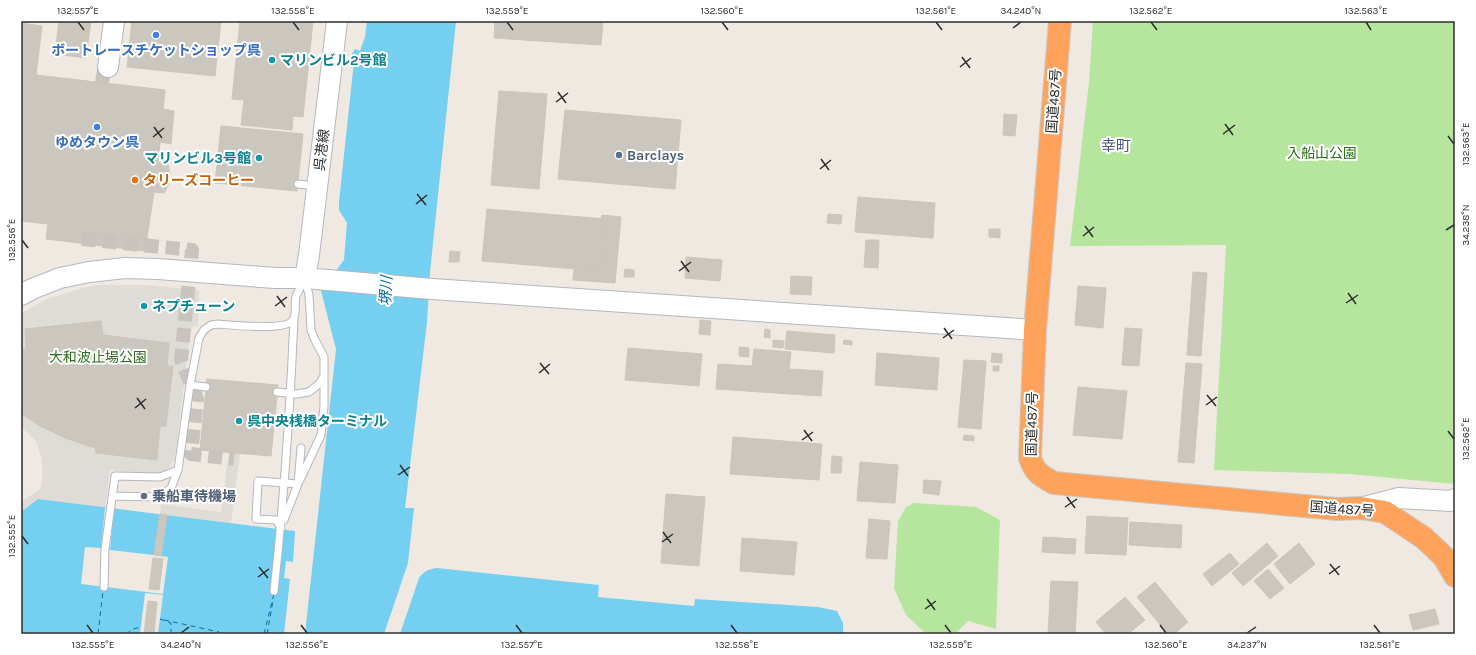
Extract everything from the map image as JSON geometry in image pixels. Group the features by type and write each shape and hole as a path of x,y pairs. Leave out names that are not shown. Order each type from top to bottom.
{"highway":[{"name":"国道487号","path":"1060,21 1035,330 1030,458 1033,468 1040,476 1054,483 1337,509 1362,508 1385,512 1424,538 1444,557 1455,576"}],"street":[{"path":"108,66 114,21"},
{"name":"呉港線","path":"305,278 337,21"},
{"path":"21,295 60,278 89,272 125,268 158,268 275,278 305,278 432,289 1035,330"},
{"path":"1362,508 1399,498 1451,501 1455,499"}],"lane":[{"path":"298,184 317,186"},
{"path":"274,591 285,482 296,296 305,278"},
{"path":"281,528 298,484 321,435 324,406 324,357 311,330 309,295 305,278"},
{"path":"112,496 157,497 171,488 178,470 190,386 199,338 204,330 211,325 283,326 291,324 294,319"},
{"path":"304,399 309,392 319,384 324,376"},
{"path":"190,386 206,387"},
{"path":"277,392 309,392"},
{"path":"298,484 301,448"},
{"path":"104,587 105,549 115,476 160,477 178,470"},
{"path":"281,528 276,520 256,519 258,481 298,484"}],"green space":[{"name":"入船山公園","path":"1093,21 1455,21 1455,484 1349,474 1214,470 1226,245 1070,246 1089,82"},
{"path":"914,503 976,507 1000,520 996,629 968,621 955,634 926,634 906,615 894,588 898,521 906,507"}],"shaded area":[{"path":"97,285 146,285 199,290 198,326 191,327 175,458 170,467 163,473 152,475 110,470 105,508 38,499 21,512 21,502 40,489 42,480 42,459 36,441 21,427 21,413 38,425 65,438 95,448 96,453 157,460 160,426 166,426 173,367 167,366 169,343 103,335 100,321 25,329 26,349 21,349 21,313 47,299"},
{"path":"229,451 240,453 231,523 160,514 161,504 221,512"}],"water":[{"name":"堺川","path":"367,21 456,21 430,272 427,322 405,508 414,508 408,563 384,634 305,634 336,349 321,291 344,260 347,223 339,210 339,202 354,61 352,54 355,49 360,51 365,37"},
{"path":"38,499 295,531 293,562 286,561 284,578 290,579 284,634 21,634 21,512"},
{"path":"437,568 599,585 598,597 694,606 695,599 818,607 837,611 843,623 843,634 400,634 419,578 427,571"}],"pier":[{"path":"105,508 114,509 110,550 154,555 160,514 167,515 161,556 168,557 163,594 81,584 85,547 101,548"},
{"path":"145,593 163,595 158,634 140,634"}],"building":[{"path":"59,21 91,21 86,58 55,54"},
{"path":"132,21 221,21 215,76 127,67"},
{"name":"マリンビル2号館","path":"240,21 313,21 303,117 293,116 292,130 241,125 244,100 232,99"},
{"path":"495,21 603,21 601,45 494,38"},
{"name":"ゆめタウン呉","path":"21,23 42,26 36,75 165,90 163,109 174,111 171,144 160,142 158,162 168,164 170,173 169,184 164,193 154,192 145,251 46,239 48,224 21,221"},
{"path":"499,91 547,94 539,189 491,185"},
{"path":"565,110 681,120 675,189 558,179"},
{"path":"1004,114 1017,115 1015,136 1003,135"},
{"name":"マリンビル3号館","path":"221,126 303,134 297,191 215,183"},
{"path":"858,197 935,203 933,238 855,232"},
{"path":"487,209 605,219 600,271 482,261"},
{"path":"828,214 842,215 841,224 827,223"},
{"path":"602,215 621,217 615,283 573,280 574,269 600,271 605,219 601,218"},
{"path":"989,229 1000,229 1000,238 989,237"},
{"path":"866,240 879,240 878,268 864,267"},
{"path":"450,251 460,252 459,262 449,262"},
{"path":"686,257 722,260 720,281 685,278"},
{"path":"625,269 634,270 634,277 624,277"},
{"path":"1193,272 1207,273 1201,356 1187,355"},
{"path":"791,276 812,277 811,295 790,294"},
{"path":"1078,286 1106,288 1103,328 1075,325"},
{"path":"700,320 711,321 710,335 699,334"},
{"path":"101,321 103,335 169,343 167,366 173,366 166,426 160,426 157,460 96,453 95,448 65,438 38,425 21,413 21,349 26,349 25,329"},
{"path":"1125,328 1142,329 1139,366 1122,365"},
{"path":"765,329 770,330 770,338 764,337"},
{"path":"787,331 835,335 834,353 785,349"},
{"path":"773,340 784,341 783,348 773,347"},
{"path":"844,340 852,341 852,345 843,344"},
{"path":"739,347 749,348 749,357 739,356"},
{"path":"628,348 702,354 699,386 625,380"},
{"path":"754,349 791,352 789,369 823,371 821,396 716,389 718,364 752,366"},
{"path":"877,353 939,358 937,390 875,385"},
{"path":"992,353 1002,354 1002,363 991,362"},
{"path":"964,360 986,361 981,429 958,427"},
{"path":"1186,363 1202,364 1194,463 1178,462"},
{"path":"993,366 999,366 999,371 993,371"},
{"name":"呉中央桟橋ターミナル","path":"207,379 278,385 271,456 200,450"},
{"path":"1078,387 1127,391 1122,439 1073,435"},
{"path":"964,435 974,436 974,441 963,440"},
{"path":"733,437 822,444 819,480 730,474"},
{"path":"832,456 842,457 841,473 831,473"},
{"path":"860,462 898,465 895,503 857,501"},
{"path":"924,480 941,481 939,495 923,493"},
{"path":"666,494 705,497 699,566 661,563"},
{"path":"160,514 167,515 161,556 154,555"},
{"path":"1087,516 1128,518 1126,555 1085,553"},
{"path":"869,519 890,521 887,559 866,558"},
{"path":"1130,522 1182,525 1181,548 1129,545"},
{"path":"1043,537 1076,539 1075,554 1042,552"},
{"path":"742,538 797,542 794,575 740,571"},
{"path":"1267,543 1278,556 1243,586 1232,573"},
{"path":"1299,543 1315,564 1290,584 1274,564"},
{"path":"1230,553 1239,564 1212,586 1203,574"},
{"path":"153,558 163,559 159,590 149,589"},
{"path":"1268,569 1284,588 1270,599 1254,581"},
{"path":"1051,581 1078,582 1075,634 1048,634"},
{"path":"1155,582 1188,622 1174,634 1168,634 1137,597"},
{"path":"1125,597 1145,620 1128,634 1106,634 1096,622"},
{"path":"148,601 157,602 154,634 144,634"},
{"path":"1435,609 1439,624 1413,630 1409,615"}],"ferry route":[{"path":"98,634 103,591"},
{"path":"264,634 274,594"},
{"path":"267,634 273,601"},
{"path":"171,634 171,623 160,619 219,632 220,634"},
{"path":"126,634 133,629 141,627"}],"tunnel":[{"path":"102,83 106,57"},
{"path":"82,239 192,250 181,360 197,399 191,454 234,459"}],"place":[{"name":"ボートレースチケットショップ呉","path":"156,35"},
{"name":"マリンビル2号館","path":"272,60"},
{"name":"ゆめタウン呉","path":"97,127"},
{"name":"Barclays","path":"619,155"},
{"name":"マリンビル3号館","path":"259,158"},
{"name":"タリーズコーヒー","path":"135,180"},
{"name":"ネプチューン","path":"144,306"},
{"name":"呉中央桟橋ターミナル","path":"239,421"},
{"name":"乗船車待機場","path":"144,496"}],"district":[{"name":"幸町","path":"1116,146"}],"park label":[{"name":"大和波止場公園","path":"98,357"}]}
